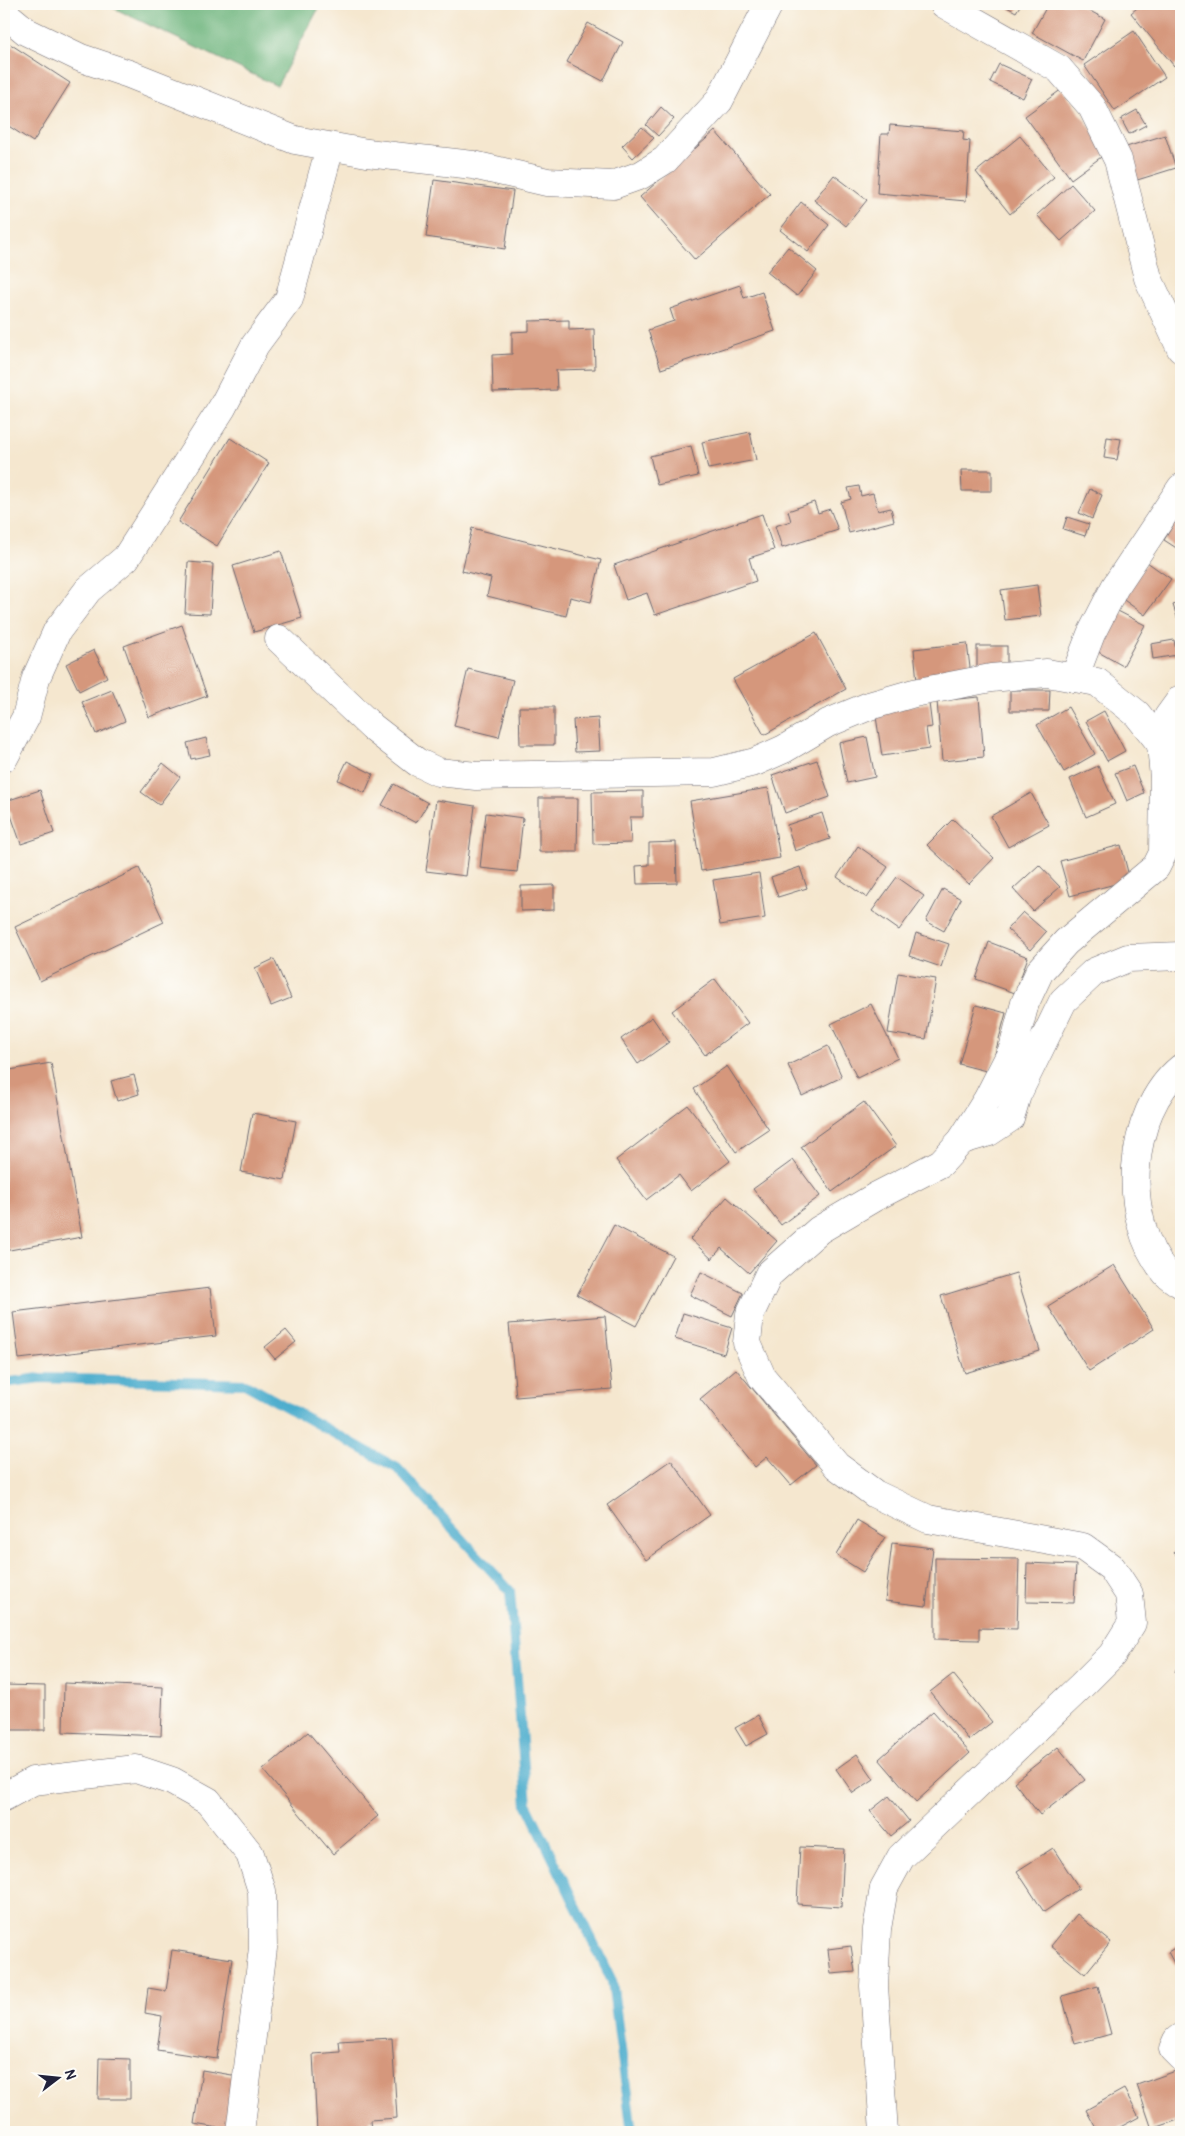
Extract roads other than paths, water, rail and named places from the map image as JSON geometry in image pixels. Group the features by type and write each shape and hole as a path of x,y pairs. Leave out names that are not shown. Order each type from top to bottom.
{"street":[{"path":"4,13 28,32 81,58 129,74 295,140 367,153 473,165 547,182 613,185 641,175 665,160 719,101 769,4"},
{"path":"944,4 1059,69 1092,107 1118,160 1148,278 1181,349"},
{"path":"4,758 26,716 36,678 57,631 88,590 126,558 222,408 255,345 289,299 330,147"},
{"path":"1074,678 1091,634 1115,587 1181,488"},
{"path":"279,639 372,727 417,762 438,772 476,776 714,772 755,762 784,749 828,723 869,706 914,693 991,678 1047,673 1097,682 1138,714 1160,744"},
{"path":"884,2132 874,1986 877,1929 884,1888 901,1857 1081,1686 1112,1654 1132,1623 1129,1594 1112,1568 1083,1547 928,1519 875,1494 860,1483 837,1466 762,1377 748,1343 750,1314 769,1274 819,1230 875,1197 941,1163 962,1140 987,1100 1013,1049 1025,1003 1040,971 1066,942 1156,867 1163,853 1164,778 1160,744 1168,717 1181,700"},
{"path":"962,1140 989,1132 1010,1118 1017,1095 1063,1001 1094,972 1128,958 1181,956"},
{"path":"1181,1068 1170,1077 1154,1098 1138,1148 1135,1180 1139,1221 1148,1246 1166,1274 1181,1284"},
{"path":"4,1797 33,1780 136,1770 172,1781 208,1801 250,1854 262,1891 263,1948 240,2132"},
{"path":"1181,2037 1176,2040 1173,2049 1181,2057"}],"waterway":[{"path":"4,1383 40,1378 245,1384 397,1468 510,1591 527,1805 612,1981 632,2132"}]}
